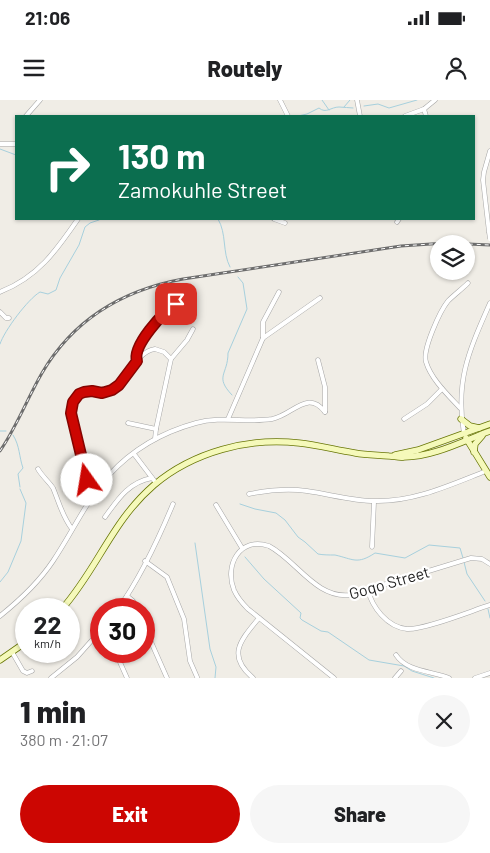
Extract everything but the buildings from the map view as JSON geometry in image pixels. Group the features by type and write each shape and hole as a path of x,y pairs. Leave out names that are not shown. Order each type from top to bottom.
{"street":[{"path":"27,115 40,100"},
{"path":"280,100 288,115"},
{"path":"357,100 360,115"},
{"path":"407,115 424,108 434,100"},
{"path":"424,108 426,115"},
{"path":"0,144 15,144"},
{"path":"490,152 483,180 490,239"},
{"path":"0,292 20,284 41,266 59,247 77,220"},
{"path":"277,220 285,223"},
{"path":"460,408 442,389 426,362 426,348 445,306 468,283"},
{"path":"228,419 263,338 263,322 279,292"},
{"path":"263,338 320,298"},
{"path":"137,361 137,350 148,331 167,310 181,303"},
{"path":"490,303 466,361 461,385 460,408 465,437 490,477"},
{"path":"0,312 6,318 9,318"},
{"path":"155,439 171,359 187,340 193,329"},
{"path":"91,498 72,419 74,399 79,394 92,391 102,393 112,390 119,385 137,361 155,349 164,352 171,359"},
{"path":"0,616 36,583 91,498 108,476 155,439 197,423 228,419 273,418 310,402 316,403 325,412 324,387 318,360"},
{"path":"404,418 427,404 442,389"},
{"path":"461,419 470,426 480,428"},
{"path":"128,423 156,429"},
{"path":"465,437 490,424"},
{"path":"70,598 88,574 120,521 135,503 156,483 178,468 200,457 229,448 259,442 300,443 357,454 390,456 490,431"},
{"path":"474,452 477,441 490,431"},
{"path":"134,454 156,483"},
{"path":"38,469 52,487 63,516 72,529"},
{"path":"249,494 285,489 374,502 426,494 486,471"},
{"path":"105,518 129,487 139,481 152,478"},
{"path":"372,548 374,502"},
{"path":"129,598 127,596 162,532 173,504"},
{"path":"216,505 242,548 232,564 232,584 238,598 259,618 334,678"},
{"name":"Goqo Street","path":"242,548 259,544 269,546 318,586 333,594 350,595 471,558 482,559 490,564"},
{"path":"145,562 164,574 172,588 184,619 190,661 197,677"},
{"path":"368,590 372,603 378,611 396,625 406,629 423,626 490,606"},
{"path":"253,678 240,662 238,650 244,637 259,618"},
{"path":"51,678 77,657 90,642"},
{"path":"0,660 15,650"},
{"path":"155,651 167,678"},
{"path":"12,652 24,671 27,673 32,671"},
{"path":"396,655 400,661 414,668 449,678"},
{"path":"120,663 127,678"},
{"path":"395,678 401,671"},
{"path":"475,678 490,673"}],"waterway":[{"path":"322,100 329,110"},
{"path":"344,107 350,100"},
{"path":"364,106 378,104 389,108 417,100"},
{"path":"302,115 319,108 322,110 336,107 353,108"},
{"path":"0,149 15,155"},
{"path":"0,344 11,324 29,301 40,292 48,294 56,290 60,278 79,245 85,227 99,220"},
{"path":"218,220 223,231 226,255 230,267"},
{"path":"232,395 224,384 223,375 228,353 247,309 243,283 238,277"},
{"path":"0,431 6,431"},
{"path":"13,435 17,443 23,468 18,474 20,487"},
{"path":"0,582 8,572 21,541 26,503 20,489"},
{"path":"240,504 276,513 285,520 298,537 318,554 335,555 355,560 364,559 375,553 405,558 429,545 460,548 463,558"},
{"path":"195,543 210,649 216,667 215,678"},
{"path":"245,557 264,579 301,613 300,618 302,620 321,631 328,632 369,660 404,666 412,671 434,678"},
{"path":"464,562 467,574 485,601"},
{"path":"488,609 490,618"}],"railway":[{"path":"0,451 54,354 84,323 102,310 140,291 183,279 401,246 446,243 490,245"}],"route":[{"path":"87,480 71,413 74,399 84,392 109,392 119,385 137,361 137,350 148,331 167,310 176,304"}]}
